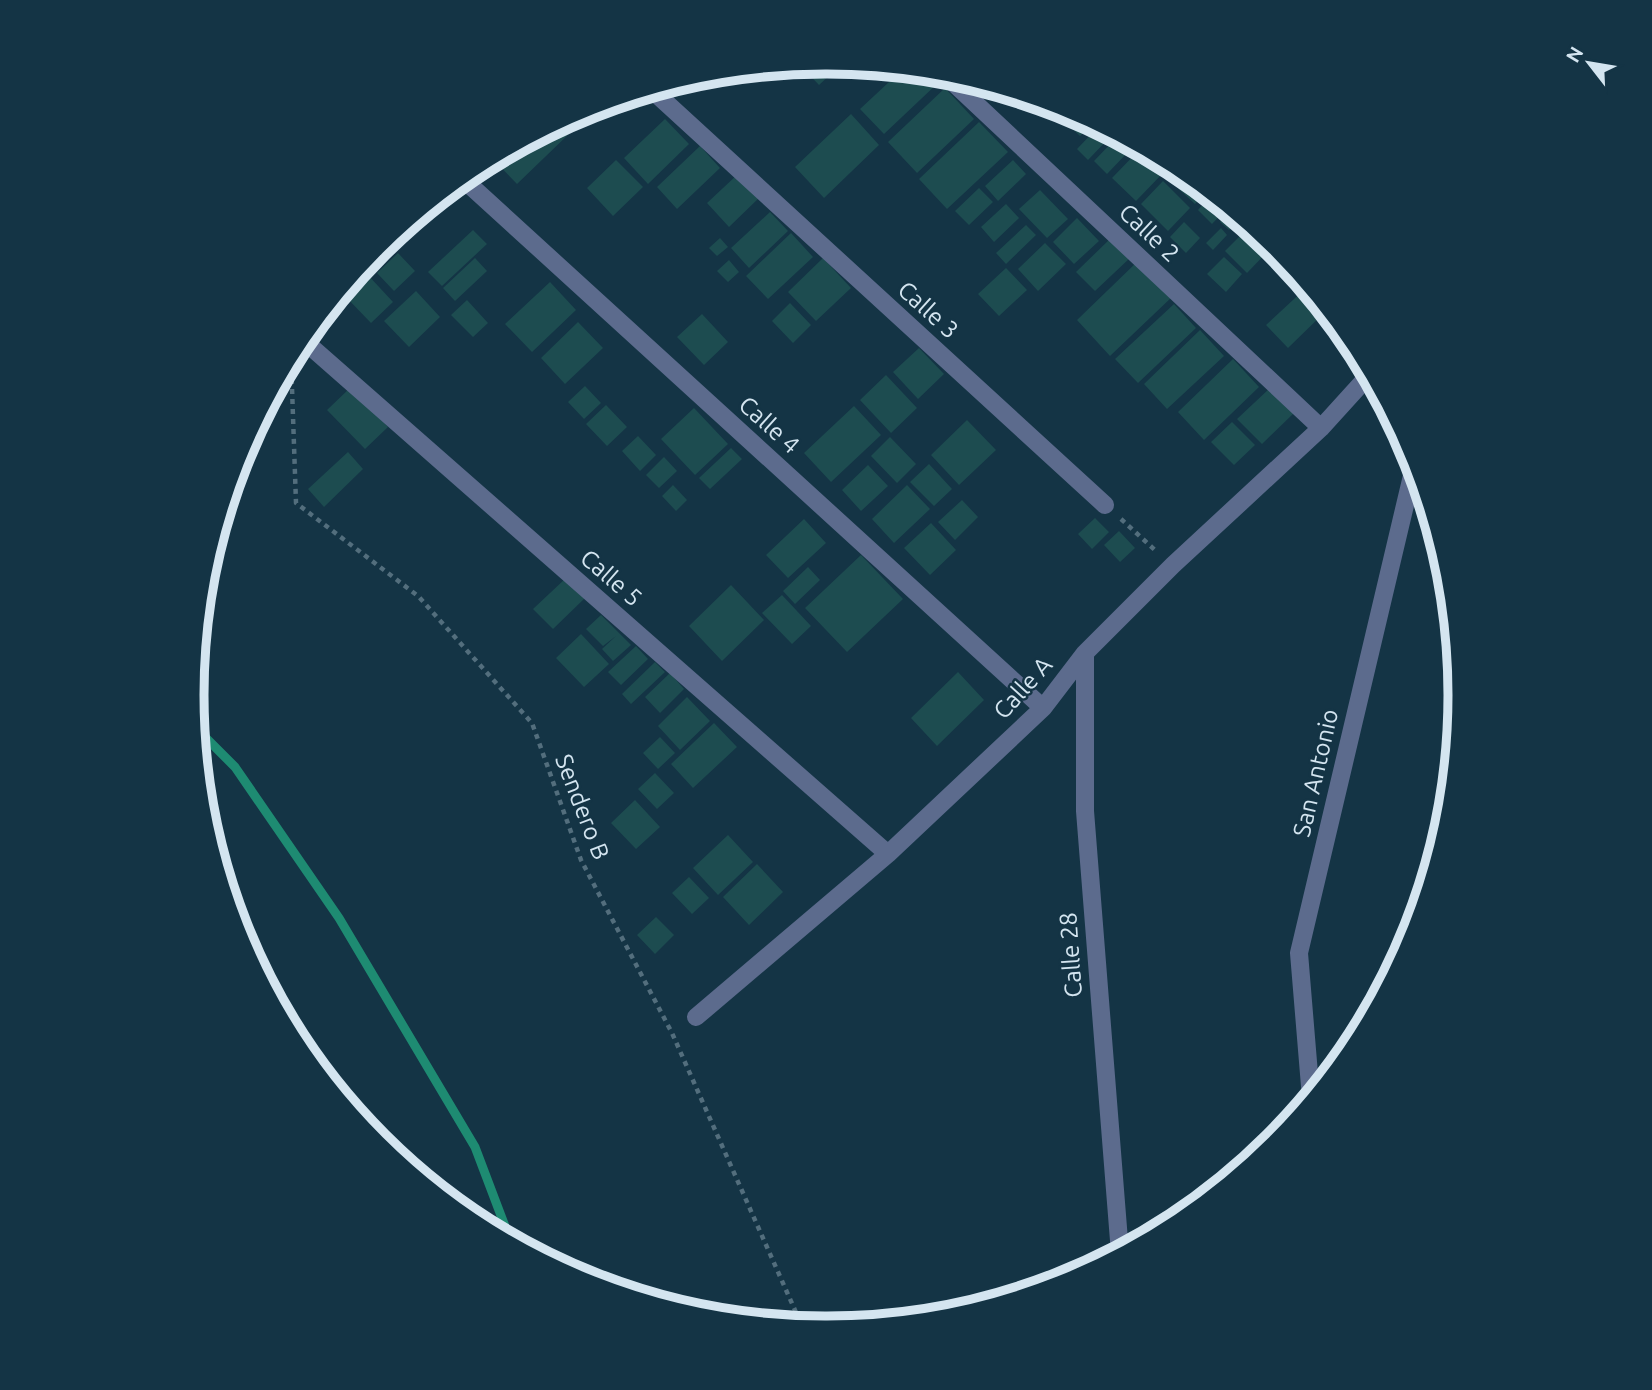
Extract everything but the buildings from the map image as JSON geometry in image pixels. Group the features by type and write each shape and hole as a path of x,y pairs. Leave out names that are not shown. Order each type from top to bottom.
{"street":[{"name":"Calle 2","path":"959,88 1321,428"},
{"name":"Calle 3","path":"659,97 1105,505"},
{"name":"Calle 4","path":"470,186 1043,708"},
{"name":"Calle 5","path":"311,348 888,854"},
{"name":"Calle A","path":"696,1017 888,854 1043,708 1085,653 1173,565 1321,428 1363,382"},
{"name":"San Antonio","path":"1310,1084 1299,953 1410,483"},
{"name":"Calle 28","path":"1085,653 1084,811 1119,1242"}],"path":[{"name":"Sendero B","path":"292,378 296,503 418,596 532,723 581,860 672,1033 797,1315"},
{"path":"1105,505 1173,565"}],"waterway":[{"path":"206,738 235,767 339,918 475,1147 505,1227"}]}
